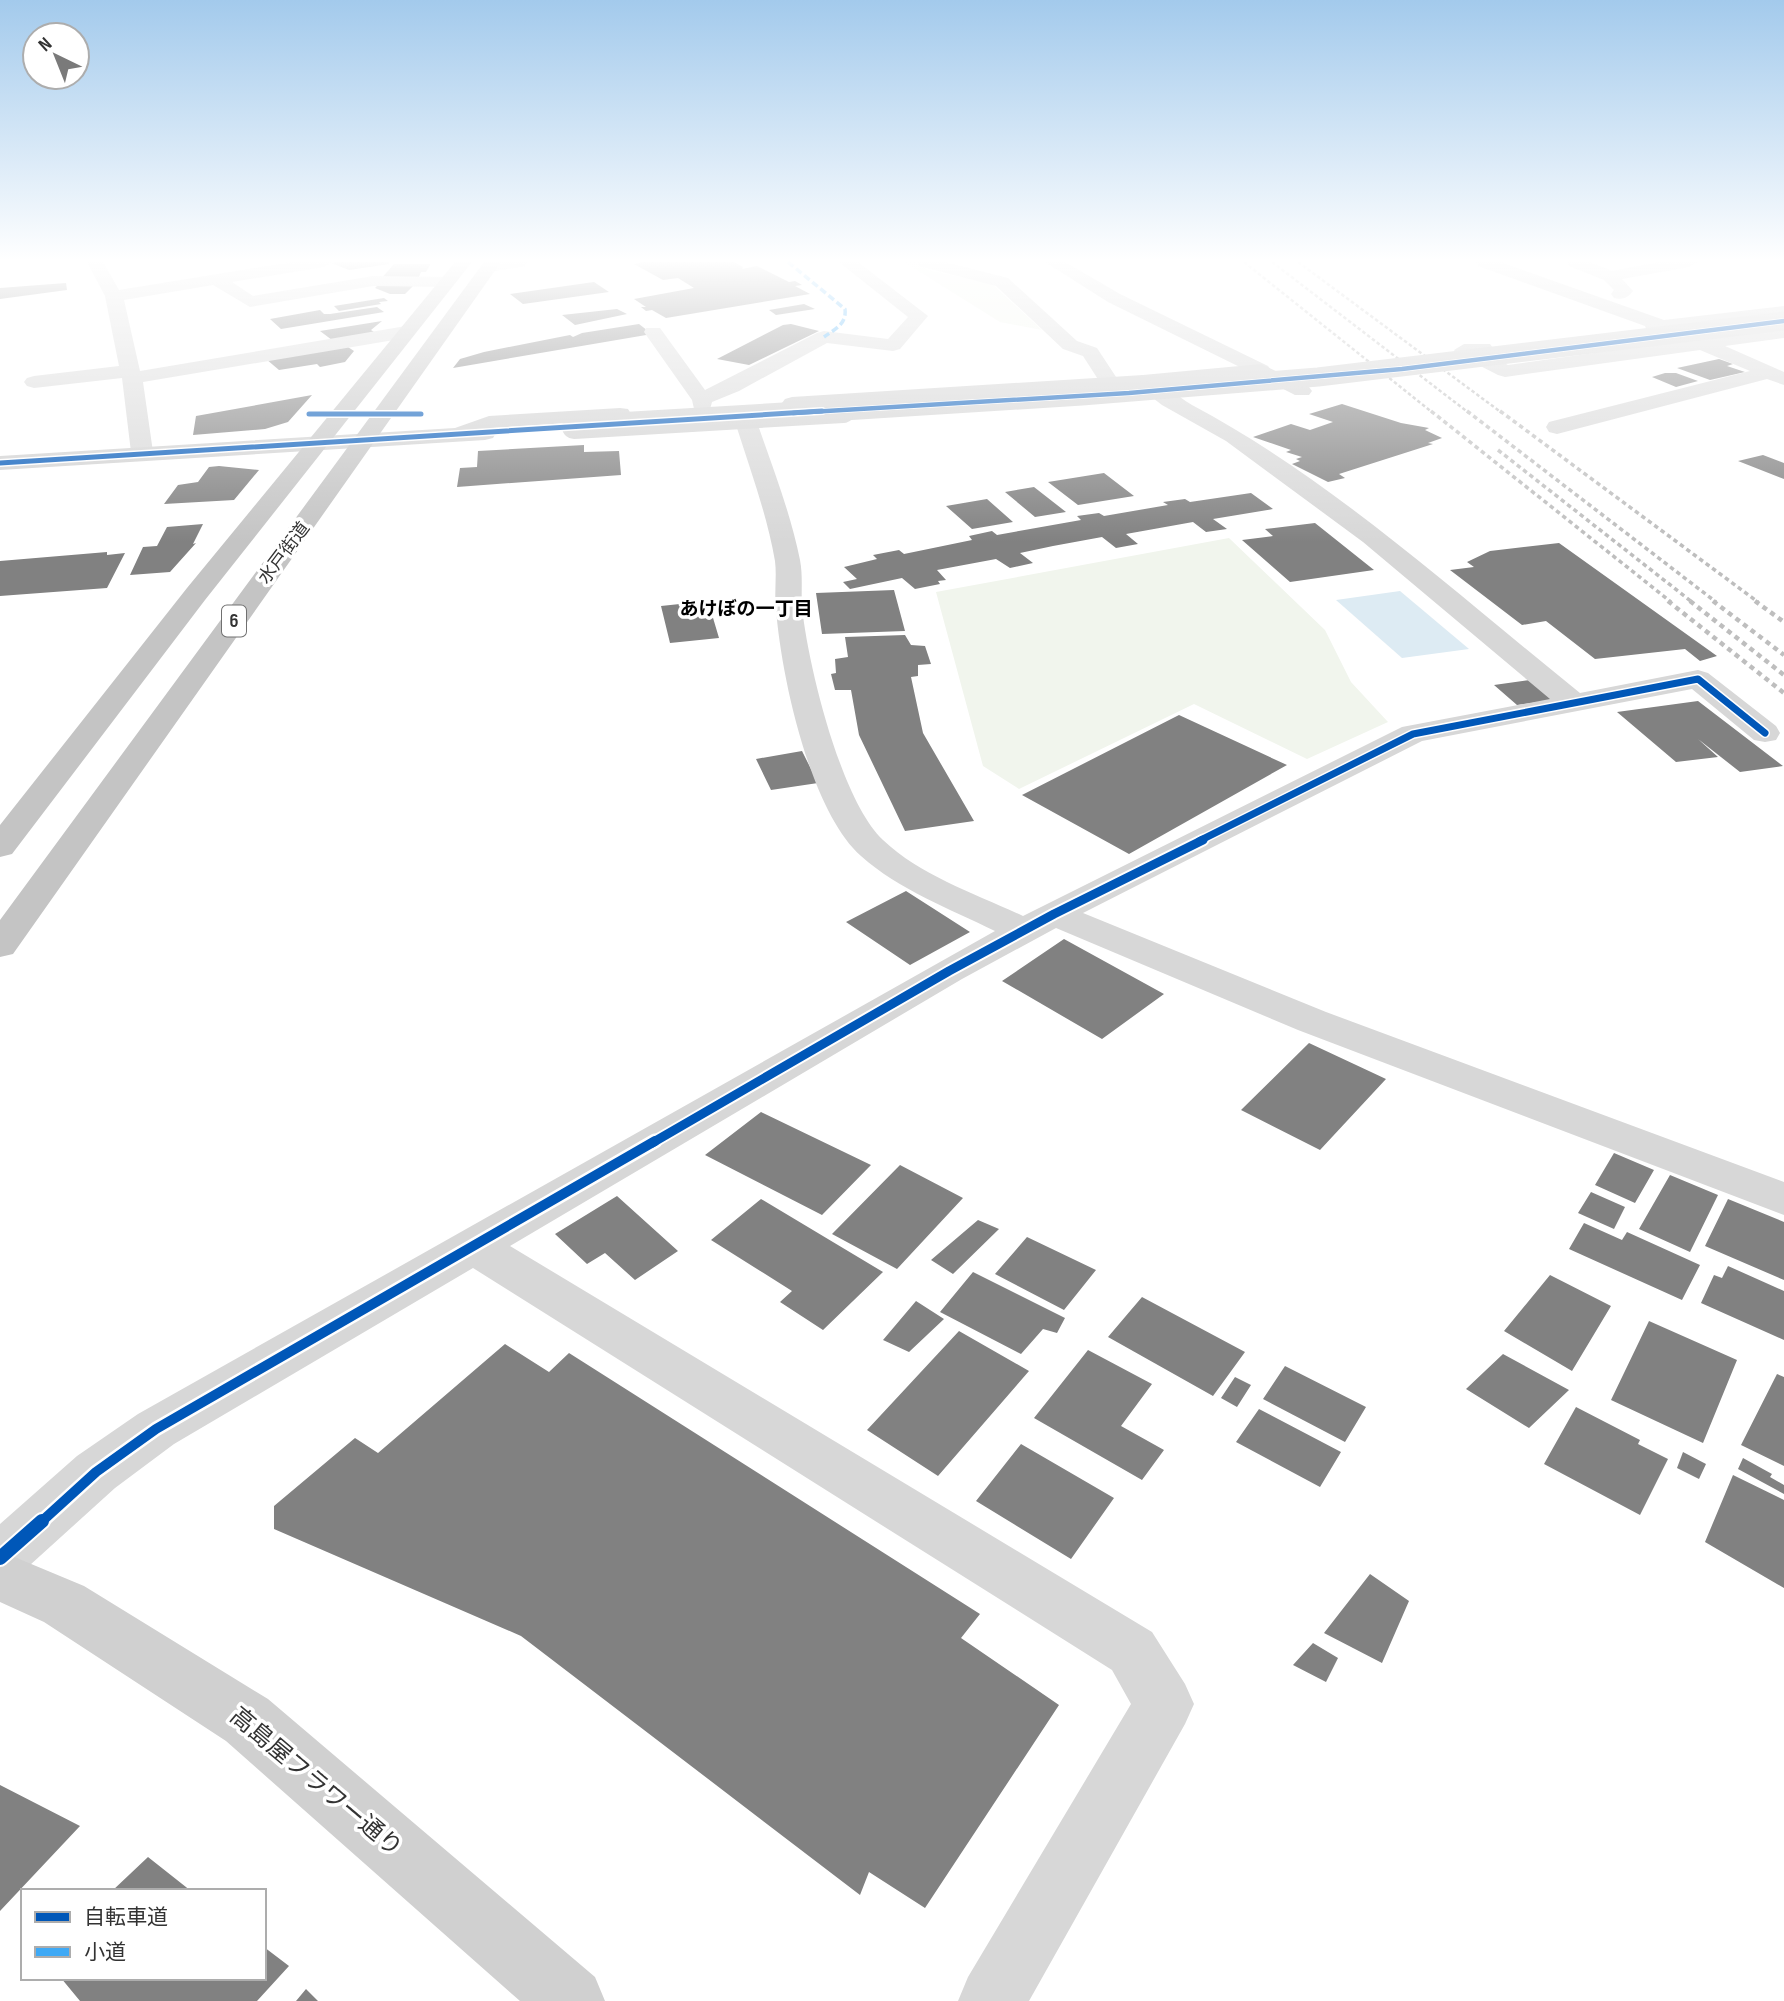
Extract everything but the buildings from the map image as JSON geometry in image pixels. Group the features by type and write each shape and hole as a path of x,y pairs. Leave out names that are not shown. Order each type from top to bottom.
{"highway":[{"name":"6","path":"0,847 387,355"},
{"name":"水戸街道","path":"0,946 426,355"}],"street":[{"path":"127,355 142,452"},
{"path":"34,382 131,374 253,355"},
{"path":"669,355 702,404"},
{"path":"702,404 790,355"},
{"path":"1092,355 1110,383"},
{"path":"460,434 571,438 1301,391 1231,355"},
{"path":"1475,355 1505,371 1618,355"},
{"path":"0,463 142,452 1129,393 1415,368 1514,355"},
{"path":"1728,355 1776,376"},
{"path":"460,434 489,422 702,404 1143,381 1261,370"},
{"path":"1557,427 1776,376"},
{"path":"1143,381 1169,401 1234,436 1372,537 1575,704"},
{"path":"748,428 779,523 790,581 789,606 812,715 832,785 859,835 891,864 1038,922 1312,1021 1784,1199"},
{"path":"0,1559 96,1472 156,1429 1038,922 1413,734 1575,704 1711,674 1765,733"},
{"path":"473,1246 1132,1651 1164,1704 992,2001"},
{"name":"高島屋フラワー通り","path":"0,1576 64,1604 247,1720 571,2001"}],"shaded area":[{"path":"1229,538 1325,630 1351,682 1388,722 1307,759 1194,704 1019,789 983,766 936,592"},
{"path":"1400,591 1469,649 1402,658 1336,600"}],"railway":[{"path":"1361,355 1433,413"},
{"path":"1394,355 1469,413"},
{"path":"1424,355 1502,413"},
{"path":"1431,411 1671,602"},
{"path":"1467,411 1716,602"},
{"path":"1500,411 1758,602"},
{"path":"1498,450 1692,602"},
{"path":"1668,601 1784,693"},
{"path":"1690,601 1784,675"},
{"path":"1713,601 1784,655"},
{"path":"1755,601 1784,622"}],"cycle path":[{"path":"0,463 142,452 1129,393 1402,369 1510,355"},
{"path":"309,414 421,414"},
{"path":"0,1558 96,1472 156,1429 949,971 1054,914 1413,734 1698,679 1765,733"}],"district":[{"name":"あけぼの一丁目","path":"746,609"}]}
